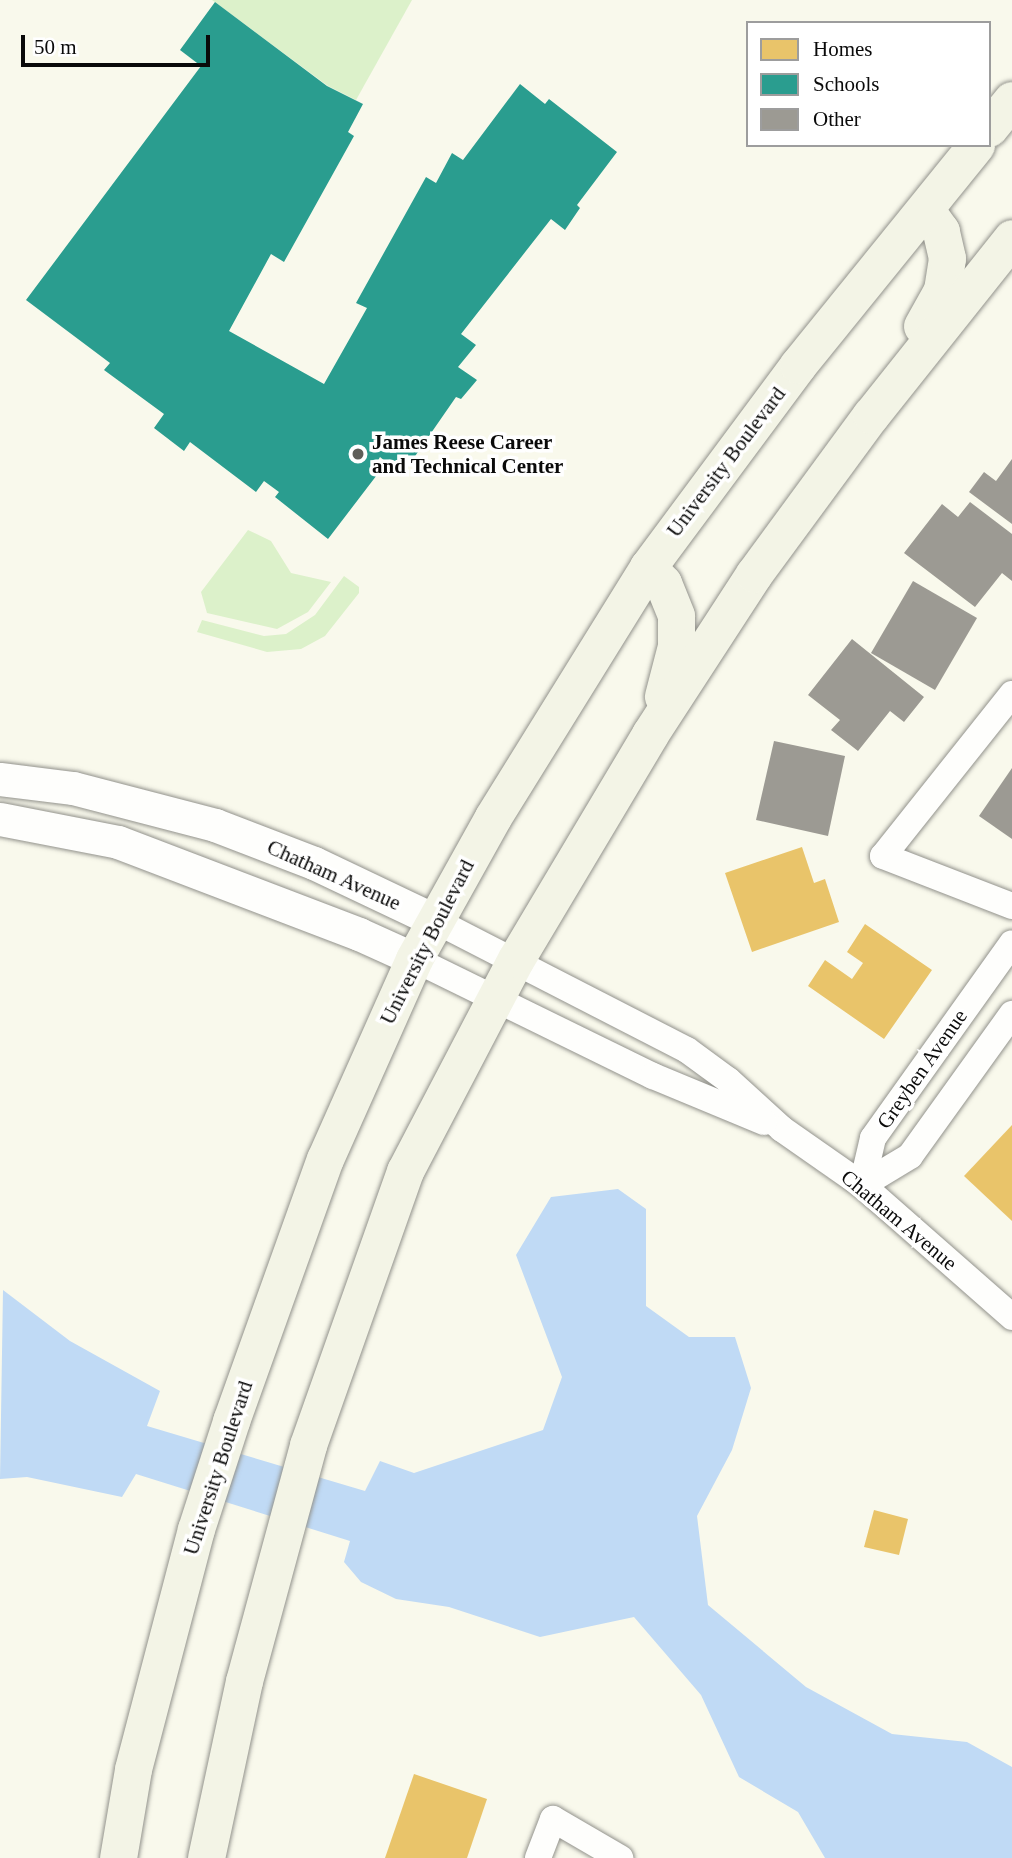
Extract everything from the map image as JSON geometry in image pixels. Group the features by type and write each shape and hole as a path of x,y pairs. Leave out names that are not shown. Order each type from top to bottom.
{"main road":[{"path":"991,126 1012,100"},
{"name":"University Boulevard","path":"118,1858 133,1769 196,1529 231,1421 325,1159 434,920 648,567 798,365 974,147"},
{"path":"871,415 942,290 944,240 925,209"},
{"path":"206,1858 244,1681 308,1445 405,1171 516,959 650,734 754,574 871,415 1012,238"},
{"path":"648,567 671,597 677,628 673,664 650,734"}],"street":[{"path":"1012,694 883,856 1012,906"},
{"name":"Chatham Avenue","path":"0,779 73,788 202,821 314,863 516,959 687,1050 782,1129 862,1185 1012,1317"},
{"name":"Chatham Avenue","path":"0,819 118,842 359,934 653,1076 782,1129"},
{"name":"Greyben Avenue","path":"862,1185 873,1138 1012,943"},
{"name":"Greyben Avenue","path":"862,1185 910,1156 1012,1014"},
{"path":"538,1858 553,1819 620,1858"}],"green space":[{"path":"212,0 412,0 356,100 328,86"},
{"path":"248,530 271,541 291,573 331,582 308,612 277,629 207,613 201,592"},
{"path":"344,576 359,587 359,593 325,636 301,649 267,652 197,632 202,620 264,636 286,634 315,615"}],"water":[{"path":"618,1189 646,1209 646,1306 689,1337 735,1337 751,1388 732,1450 697,1516 708,1605 806,1687 892,1734 967,1742 1012,1767 1012,1858 825,1858 798,1812 739,1777 701,1695 634,1617 540,1637 449,1607 396,1599 361,1582 344,1562 350,1541 136,1474 122,1497 27,1477 0,1479 3,1290 70,1341 160,1391 147,1426 365,1491 380,1461 414,1473 543,1430 562,1377 516,1255 551,1197"}],"building: Homes":[{"path":"802,847 814,883 825,879 839,922 752,952 725,873"},
{"path":"865,924 932,970 884,1039 808,986 825,960 852,979 863,963 847,952"},
{"path":"1012,1125 1012,1221 964,1176"},
{"path":"874,1510 908,1519 899,1555 864,1547"},
{"path":"414,1774 487,1799 467,1858 385,1858"}],"building: Schools":[{"path":"215,2 327,86 363,104 348,132 354,136 284,262 271,254 229,331 324,384 367,308 356,303 426,177 436,183 452,153 463,160 520,84 545,104 549,99 617,152 577,205 580,208 565,230 551,219 461,334 476,345 458,367 477,380 461,399 456,397 402,475 380,457 377,462 383,467 328,539 275,497 279,492 264,481 256,492 190,442 184,451 154,428 164,414 104,370 110,363 26,300 201,66 180,50"}],"building: Other":[{"path":"1012,459 1012,524 969,492 984,472 996,481"},
{"path":"970,502 1012,534 1012,581 1002,573 975,607 904,553 942,504 958,517"},
{"path":"913,581 977,618 935,690 871,653"},
{"path":"852,639 924,697 904,722 890,711 858,751 831,730 840,720 808,695"},
{"path":"774,741 845,756 828,836 756,820"},
{"path":"1012,768 1012,839 979,816"}],"place":[{"name":"James Reese Career and Technical Center","path":"358,454"}]}
